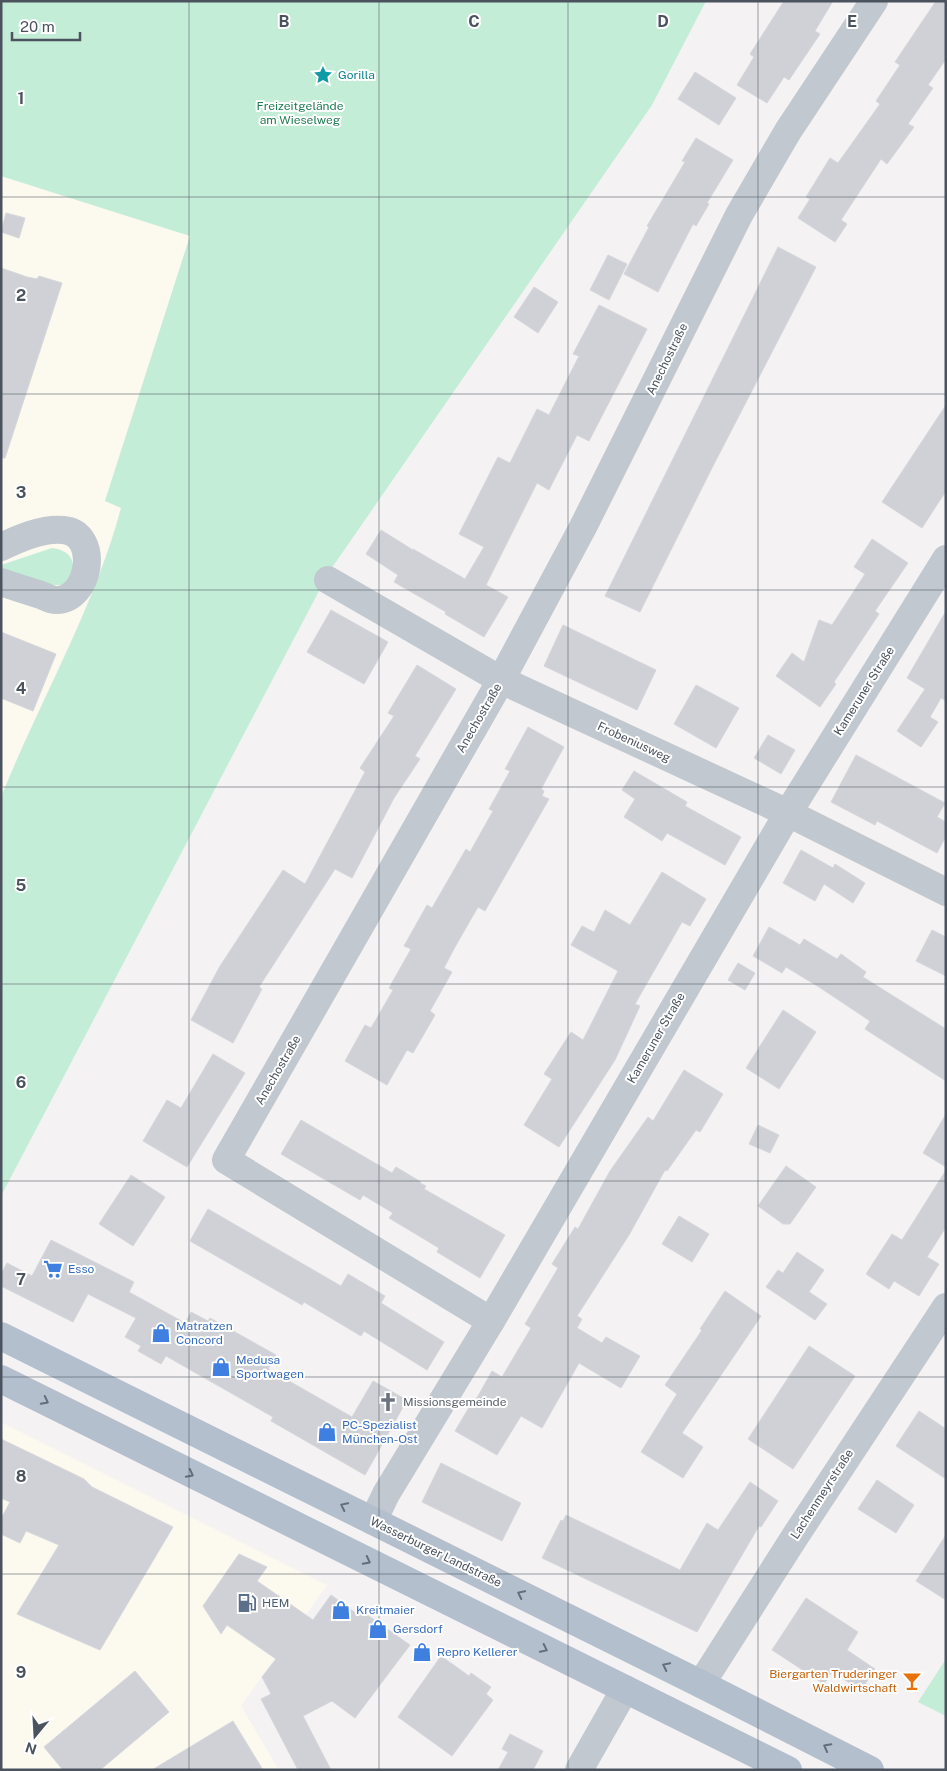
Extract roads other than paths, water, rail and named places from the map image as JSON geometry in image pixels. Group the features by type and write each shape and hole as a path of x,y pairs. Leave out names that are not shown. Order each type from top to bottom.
{"main road":[{"name":"Wasserburger Landstraße","path":"1,1336 870,1770"},
{"path":"1,1380 788,1770"}],"street":[{"name":"Anechostraße","path":"491,1321 226,1160 501,680 583,527 738,215 788,131 874,1"},
{"path":"1,547 36,533 64,530 79,537 88,550 85,575 77,592 68,598 55,600 1,582"},
{"name":"Kameruner Straße","path":"373,1521 395,1478 491,1321 788,813 946,560"},
{"name":"Frobeniusweg","path":"328,580 501,680 788,813 946,892"},
{"name":"Lachenmeyrstraße","path":"701,1684 796,1535 946,1307"},
{"path":"579,1770 625,1689"}],"place":[{"name":"Gorilla","path":"323,75"},
{"name":"Esso","path":"53,1269"},
{"name":"Matratzen Concord","path":"161,1333"},
{"name":"Medusa Sportwagen","path":"221,1367"},
{"name":"Missionsgemeinde","path":"388,1402"},
{"name":"PC-Spezialist München-Ost","path":"327,1432"},
{"name":"HEM","path":"247,1603"},
{"name":"Kreitmaier","path":"341,1610"},
{"name":"Gersdorf","path":"378,1629"},
{"name":"Repro Kellerer","path":"422,1652"},
{"name":"Biergarten Truderinger Waldwirtschaft","path":"912,1681"}],"park label":[{"name":"Freizeitgelände am Wieselweg","path":"300,113"}]}
